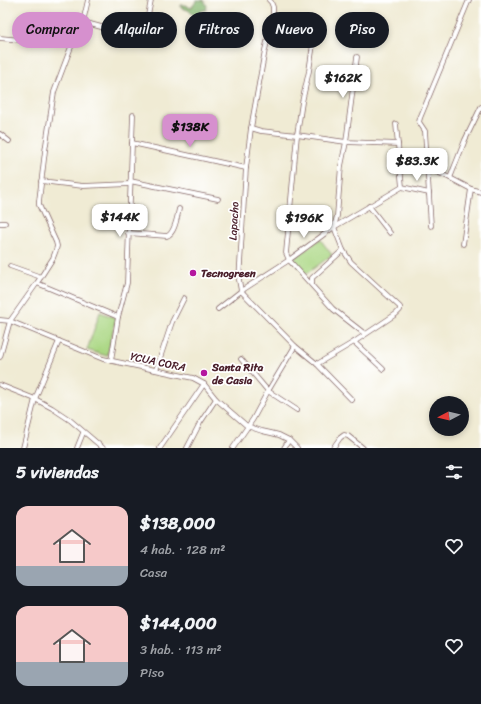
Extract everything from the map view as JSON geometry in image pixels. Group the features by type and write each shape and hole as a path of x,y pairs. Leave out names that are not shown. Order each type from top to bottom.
{"street":[{"path":"85,12 88,0"},
{"path":"93,25 141,38 144,36 151,0"},
{"name":"Lapacho","path":"241,291 240,280 246,168 265,50 273,18 273,7 269,0"},
{"path":"431,226 425,131 419,122 469,0"},
{"path":"0,38 12,39"},
{"path":"0,357 10,321 53,258 57,246 39,205 54,92 71,48"},
{"path":"313,48 297,135 286,253 289,260 333,309 365,334"},
{"path":"316,364 354,342 400,310 400,307 351,262 334,227 337,216 356,57"},
{"path":"450,178 465,140 481,107"},
{"path":"111,361 118,317 127,283 133,115"},
{"path":"396,124 402,187"},
{"path":"252,128 261,131 346,142 398,144"},
{"path":"0,134 8,141"},
{"path":"132,143 246,168"},
{"path":"428,168 471,189 481,192"},
{"path":"41,181 83,186 130,183 218,199"},
{"path":"218,309 241,291 289,260 334,227 402,187 429,193"},
{"path":"463,244 471,189"},
{"path":"370,206 390,233"},
{"path":"128,233 170,236 173,231 179,209"},
{"path":"312,285 312,278 344,250"},
{"path":"10,266 41,277"},
{"path":"37,283 118,317"},
{"path":"241,291 295,346 316,364 352,400"},
{"path":"156,370 172,322 184,298"},
{"name":"YCUA CORA","path":"0,320 10,321 94,356 193,378 204,384 216,399 247,426 288,440 297,448"},
{"path":"23,448 35,399 59,341"},
{"path":"354,342 383,369"},
{"path":"233,448 253,419 295,346"},
{"path":"241,359 268,391 296,410"},
{"path":"160,448 204,384"},
{"path":"0,385 35,399 62,414 103,448"},
{"path":"187,448 200,423 216,399"},
{"path":"77,448 83,432"},
{"path":"333,448 344,435 348,436 363,448"},
{"path":"284,448 288,440"}],"green space":[{"path":"196,0 204,0 207,6 206,10 200,12 190,12 181,8 181,5 185,5 191,8"},
{"path":"320,239 332,255 306,274 292,260"},
{"path":"100,312 116,318 107,356 87,350"}],"place":[{"name":"Tecnogreen","path":"193,273"},
{"name":"Santa Rita de Casia","path":"204,373"}]}
